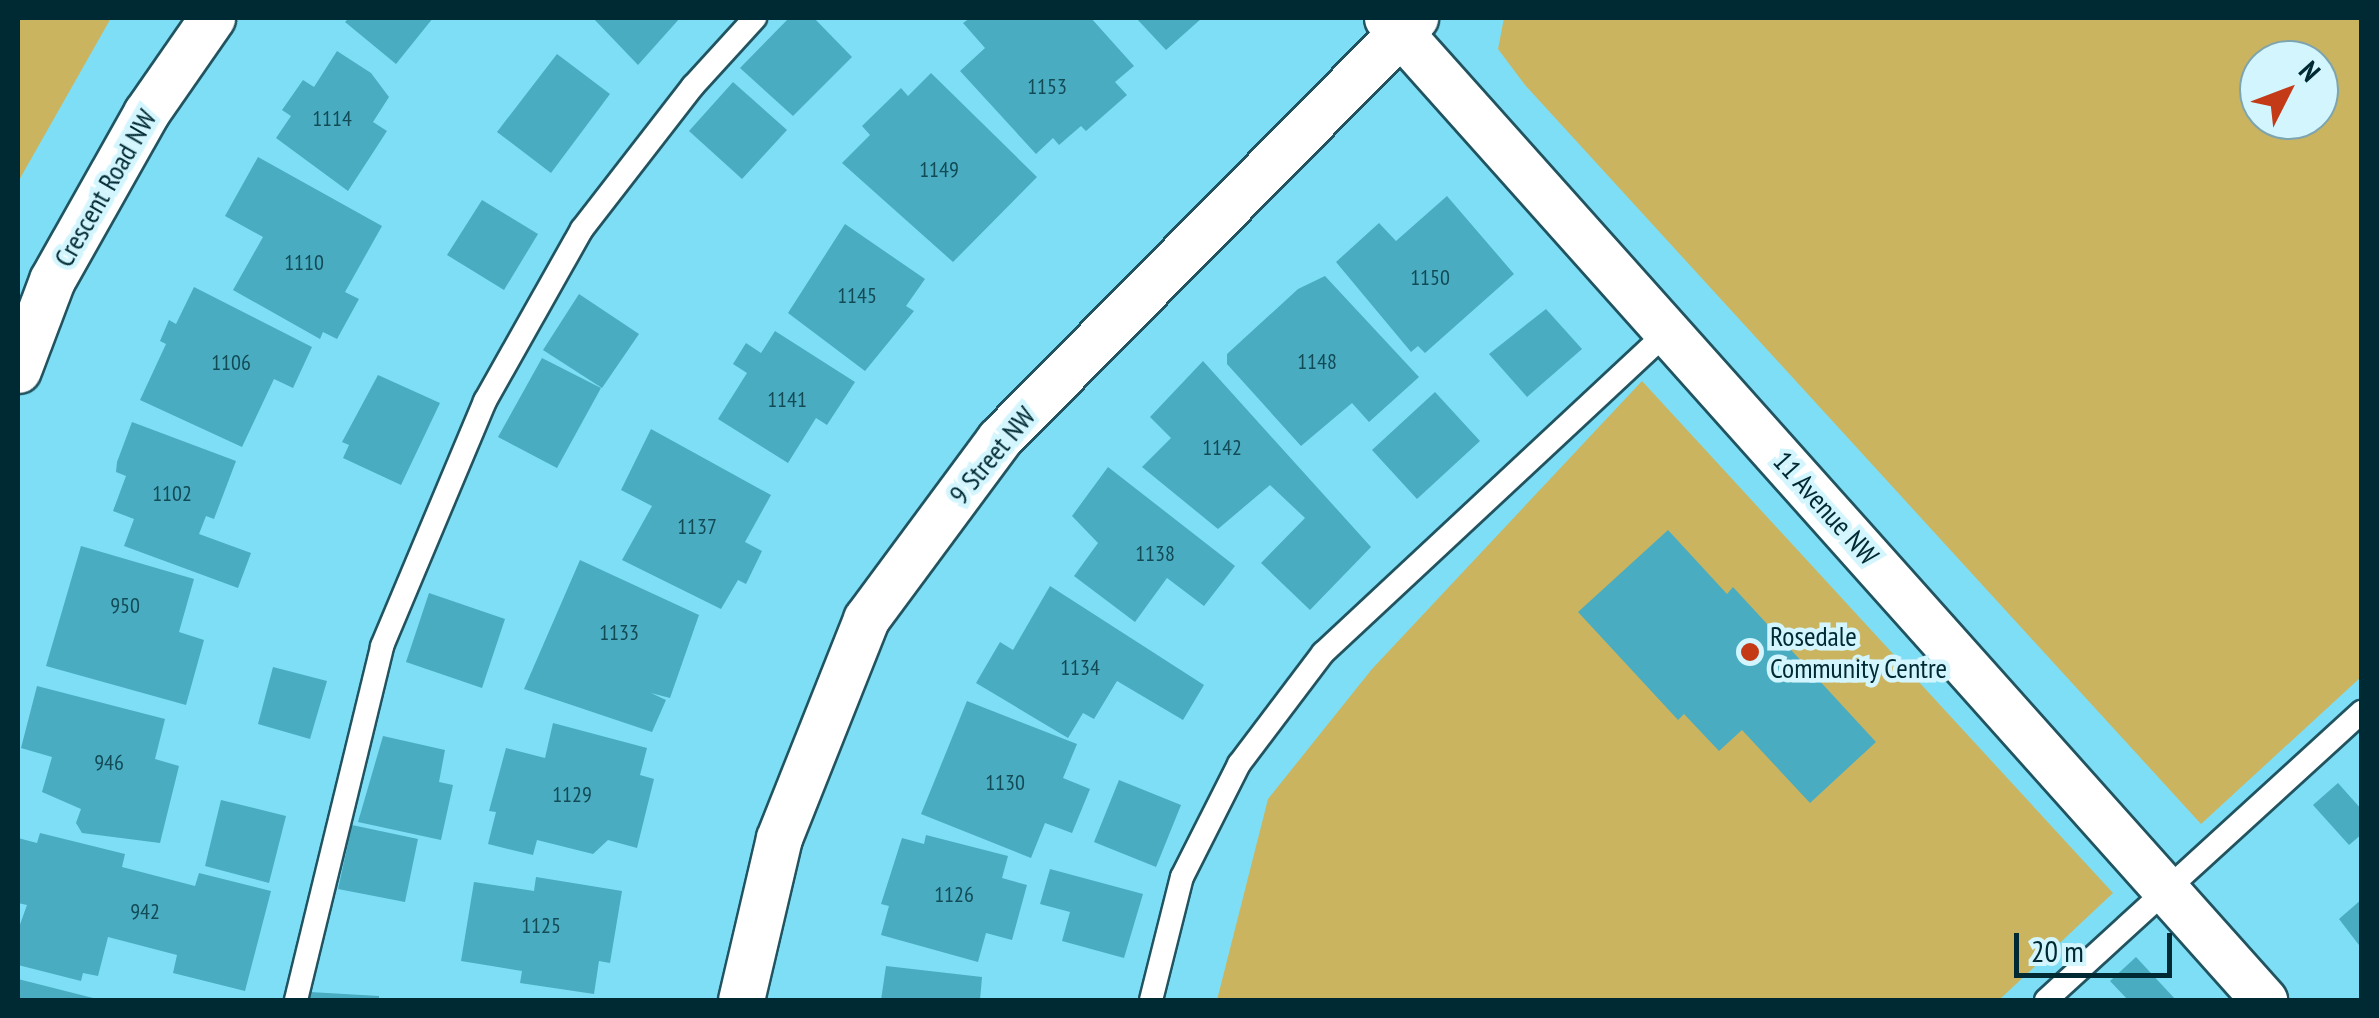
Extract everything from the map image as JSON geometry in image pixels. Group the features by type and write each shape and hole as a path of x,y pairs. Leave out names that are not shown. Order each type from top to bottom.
{"street":[{"name":"Crescent Road NW","path":"18,370 52,280 146,114 212,18"},
{"name":"11 Avenue NW","path":"1400,22 1668,331 2264,1000"},
{"name":"9 Street NW","path":"742,1000 779,838 866,620 999,440 1400,22"}],"lane":[{"path":"296,1000 382,646 485,401 582,230 692,86 755,18"},
{"path":"1151,1000 1182,877 1239,764 1323,653 1668,331"},
{"path":"2046,1000 2362,711"}],"shaded area":[{"path":"18,18 111,18 18,182"},
{"path":"1504,18 2361,18 2361,677 2201,824 1525,85 1498,49"},
{"path":"1642,381 2113,893 1999,1000 1217,1000 1268,799 1372,669"}],"building":[{"path":"349,18 433,18 396,64 345,22"},
{"path":"593,18 680,18 638,65"},
{"path":"789,18 814,18 852,57 793,116 740,68"},
{"path":"970,18 1091,18 1134,66 1115,82 1127,95 1086,131 1081,126 1059,145 1053,138 1036,154 960,71 985,48 963,23"},
{"path":"1136,18 1202,18 1166,50"},
{"path":"337,51 371,73 389,97 373,122 387,131 348,191 276,138 291,116 282,110 303,80 314,87"},
{"path":"557,54 610,94 551,173 497,132"},
{"path":"931,73 1037,177 953,262 842,163 870,135 862,126 901,88 908,96"},
{"path":"733,82 787,130 742,179 689,131"},
{"path":"258,157 382,226 345,292 359,299 337,339 323,332 320,339 233,290 263,237 225,216"},
{"path":"1447,196 1514,274 1425,353 1418,346 1411,352 1336,262 1379,223 1396,241"},
{"path":"482,200 538,234 504,290 447,255"},
{"path":"845,224 925,279 906,306 914,311 865,371 788,313"},
{"path":"1325,276 1419,377 1369,422 1352,403 1301,446 1227,364 1227,354 1298,289"},
{"path":"194,287 312,347 293,388 274,379 242,447 140,400 166,344 160,341 169,320 176,324"},
{"path":"579,294 639,334 602,388 543,350"},
{"path":"1546,309 1582,349 1527,397 1489,354"},
{"path":"775,331 855,382 827,425 816,418 788,463 718,419 747,373 733,364 746,343 761,353"},
{"path":"542,358 601,388 557,468 498,437"},
{"path":"1203,361 1371,547 1310,610 1261,563 1305,518 1270,485 1218,529 1142,467 1171,438 1150,417"},
{"path":"378,375 440,403 401,485 343,458 349,445 342,442"},
{"path":"1435,392 1480,441 1417,499 1372,450"},
{"path":"132,422 236,461 214,519 206,516 199,534 251,553 238,588 124,546 134,519 113,511 126,476 116,472 117,462"},
{"path":"651,429 771,495 745,542 762,551 746,584 738,580 721,609 622,560 652,506 621,490"},
{"path":"1108,467 1235,566 1204,606 1167,578 1135,622 1074,576 1098,543 1072,516"},
{"path":"1668,530 1727,594 1733,587 1876,742 1810,803 1742,730 1719,751 1684,714 1678,720 1578,612"},
{"path":"81,546 194,579 179,632 204,640 186,705 46,666"},
{"path":"580,560 699,615 670,698 651,693 666,700 652,732 524,689"},
{"path":"1050,586 1204,685 1183,720 1117,681 1094,719 1083,713 1068,738 976,683 1000,642 1013,650"},
{"path":"429,593 505,619 482,688 406,662"},
{"path":"273,667 327,681 310,739 258,724"},
{"path":"37,686 165,719 155,759 179,766 160,843 82,833 76,823 81,809 42,792 52,757 21,748"},
{"path":"967,701 1077,744 1063,778 1090,789 1072,833 1045,823 1031,858 921,814"},
{"path":"553,723 647,748 640,775 654,779 637,848 608,840 593,854 537,840 533,855 488,844 496,812 489,811 506,748 545,758"},
{"path":"383,736 445,750 439,782 453,785 441,840 358,822"},
{"path":"1119,780 1181,805 1156,867 1094,842"},
{"path":"2338,783 2362,810 2362,834 2349,845 2313,805"},
{"path":"221,800 286,816 269,883 205,866"},
{"path":"352,825 418,839 405,902 338,889"},
{"path":"40,833 125,854 122,867 195,886 199,873 271,891 245,991 173,973 177,955 108,937 98,976 83,973 81,981 18,965 18,930 27,905 18,903 18,838 37,843"},
{"path":"926,835 1008,856 1002,878 1027,885 1012,940 986,933 978,962 881,935 889,906 881,904 902,838 924,844"},
{"path":"1050,869 1143,894 1124,958 1062,941 1070,912 1040,904"},
{"path":"536,877 622,891 610,963 599,961 594,994 520,983 522,971 461,961 474,882 534,891"},
{"path":"2362,899 2362,949 2339,919"},
{"path":"2136,957 2176,1000 2128,1000 2110,981"},
{"path":"886,966 982,977 980,1000 881,1000"},
{"path":"18,979 97,999 97,1000 18,1000"},
{"path":"310,992 379,996 379,1000 310,1000"}],"place":[{"name":"Rosedale Community Centre","path":"1750,652"}]}
